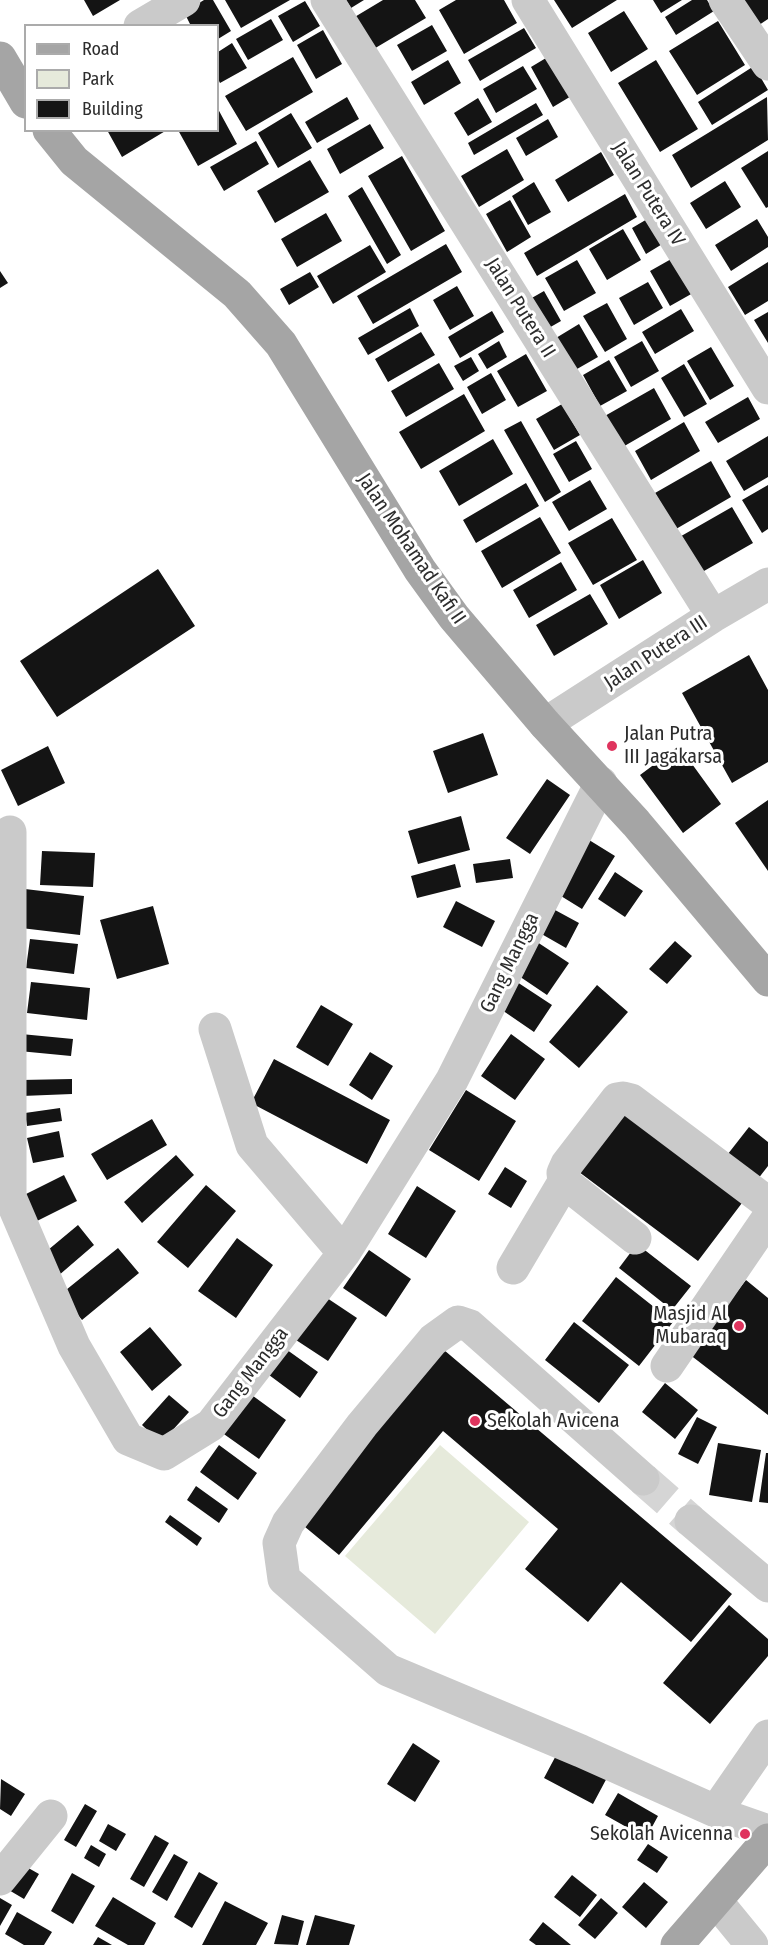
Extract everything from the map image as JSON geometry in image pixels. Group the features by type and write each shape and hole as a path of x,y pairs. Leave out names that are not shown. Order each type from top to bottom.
{"main road":[{"path":"0,58 24,98"},
{"name":"Jalan Mohamad Kafi II","path":"51,132 74,161 237,294 281,344 420,570 454,617 545,724 636,823 768,980"},
{"path":"677,1945 768,1840"}],"street":[{"path":"143,24 184,0"},
{"name":"Jalan Putera II","path":"327,0 713,616"},
{"name":"Jalan Putera IV","path":"528,0 768,388"},
{"path":"725,0 768,64"},
{"name":"Jalan Putera III","path":"545,724 713,616 768,584"},
{"name":"Gang Mangga","path":"10,832 10,1197 74,1347 128,1439 164,1454 211,1425 344,1253 452,1080 601,783"},
{"path":"215,1029 252,1145 344,1253"},
{"path":"513,1268 564,1182 563,1173 567,1164 617,1100 623,1098 634,1102 768,1203"},
{"path":"564,1182 635,1238"},
{"path":"667,1366 768,1218"},
{"path":"642,1479 470,1326 458,1322 433,1340 362,1425 288,1523 279,1543 284,1579 388,1670 581,1751 716,1811 768,1831"},
{"path":"691,1521 768,1586"},
{"path":"716,1811 768,1736"},
{"path":"0,1879 51,1816"},
{"path":"716,1901 752,1945"}],"green space":[{"path":"440,1445 529,1522 435,1634 345,1556"}],"building":[{"path":"84,0 120,0 93,16"},
{"path":"204,0 213,0 231,31 219,38 219,24 190,24 184,12"},
{"path":"225,0 290,0 241,28"},
{"path":"346,0 364,0 351,8"},
{"path":"383,0 415,0 426,18 372,50 353,18"},
{"path":"456,0 504,0 517,23 464,54 439,10"},
{"path":"554,0 617,0 572,28"},
{"path":"653,0 682,0 661,13"},
{"path":"692,0 707,0 714,11 676,35 665,17"},
{"path":"743,0 768,0 768,19 759,25"},
{"path":"305,1 320,26 293,42 278,16"},
{"path":"624,11 648,49 611,72 588,33"},
{"path":"271,19 283,40 248,60 236,39"},
{"path":"718,21 745,65 697,95 669,51"},
{"path":"432,25 447,51 412,71 397,45"},
{"path":"524,28 536,48 480,81 468,60"},
{"path":"323,30 342,64 316,79 297,45"},
{"path":"232,43 247,68 220,83 219,51"},
{"path":"551,55 573,95 553,107 531,67"},
{"path":"293,57 313,92 246,131 225,96"},
{"path":"448,60 461,83 424,105 411,82"},
{"path":"656,60 698,129 660,152 618,83"},
{"path":"523,66 537,89 496,113 483,89"},
{"path":"754,66 768,90 712,125 698,102"},
{"path":"347,97 359,119 317,143 305,122"},
{"path":"767,97 768,140 691,188 672,155"},
{"path":"478,98 492,122 468,136 454,113"},
{"path":"536,103 543,115 474,155 468,143"},
{"path":"219,111 237,144 198,166 179,132 219,132"},
{"path":"291,113 312,148 278,168 258,133"},
{"path":"548,119 558,137 526,156 516,138"},
{"path":"370,124 384,148 340,174 327,149"},
{"path":"108,132 164,132 122,157"},
{"path":"256,141 269,164 224,191 210,167"},
{"path":"507,149 524,180 479,207 461,176"},
{"path":"768,151 768,207 766,208 741,168"},
{"path":"601,152 614,175 568,202 555,180"},
{"path":"402,156 445,231 411,251 368,176"},
{"path":"310,160 329,192 275,223 257,191"},
{"path":"725,181 741,207 706,229 690,203"},
{"path":"534,182 551,212 528,225 512,196"},
{"path":"362,187 401,255 387,264 348,196"},
{"path":"625,194 637,217 537,276 524,253"},
{"path":"510,200 531,237 507,252 486,214"},
{"path":"326,213 342,241 297,267 281,239"},
{"path":"649,218 664,243 646,254 632,228"},
{"path":"757,219 768,237 768,247 731,271 715,245"},
{"path":"623,229 641,260 607,280 589,249"},
{"path":"446,244 462,272 373,324 357,296"},
{"path":"370,245 386,272 333,304 317,276"},
{"path":"673,258 693,293 670,306 650,271"},
{"path":"577,260 596,293 564,311 545,278"},
{"path":"768,262 768,301 745,315 728,287"},
{"path":"0,271 8,283 0,288"},
{"path":"310,272 319,287 289,305 280,289"},
{"path":"648,282 663,308 634,325 619,298"},
{"path":"457,286 474,316 450,330 433,300"},
{"path":"544,291 561,321 540,333 523,303"},
{"path":"607,303 627,339 605,352 583,316"},
{"path":"410,308 419,326 368,355 358,338"},
{"path":"681,309 694,331 655,354 642,332"},
{"path":"492,311 504,332 460,358 448,337"},
{"path":"768,312 768,343 754,320"},
{"path":"579,324 598,357 570,373 551,341"},
{"path":"421,332 435,355 388,382 375,359"},
{"path":"499,341 507,357 487,369 478,354"},
{"path":"642,341 659,371 631,387 614,357"},
{"path":"711,347 734,386 710,400 687,361"},
{"path":"526,354 547,391 518,407 497,371"},
{"path":"471,357 479,371 463,381 454,366"},
{"path":"609,360 627,391 600,406 583,375"},
{"path":"439,363 454,389 406,417 391,391"},
{"path":"684,364 707,404 684,417 661,378"},
{"path":"491,373 506,400 482,414 467,387"},
{"path":"654,388 671,419 621,448 603,417"},
{"path":"464,394 485,431 421,469 399,432"},
{"path":"748,397 760,419 718,443 705,422"},
{"path":"562,404 580,435 554,450 536,419"},
{"path":"521,421 561,492 545,502 504,430"},
{"path":"684,422 700,451 651,480 635,451"},
{"path":"768,436 768,477 744,491 726,461"},
{"path":"493,439 513,474 459,506 439,471"},
{"path":"576,441 592,469 569,482 553,454"},
{"path":"711,461 731,497 676,529 655,493"},
{"path":"590,480 607,509 569,531 552,502"},
{"path":"526,483 539,506 476,543 463,520"},
{"path":"768,485 768,529 762,533 742,500"},
{"path":"732,507 753,543 697,575 676,539"},
{"path":"540,517 561,553 502,588 481,551"},
{"path":"612,518 637,560 593,585 568,543"},
{"path":"643,560 662,593 619,619 600,585"},
{"path":"561,562 577,590 529,618 513,590"},
{"path":"158,569 195,626 57,717 20,661"},
{"path":"590,594 608,624 554,656 536,625"},
{"path":"749,655 768,690 768,762 732,783 682,693"},
{"path":"483,733 498,775 448,793 433,751"},
{"path":"48,746 65,783 18,806 1,770"},
{"path":"679,746 721,804 683,833 640,775"},
{"path":"547,779 570,795 530,854 506,838"},
{"path":"768,800 768,871 735,823"},
{"path":"461,816 470,850 418,864 408,831"},
{"path":"581,835 615,856 582,909 548,888"},
{"path":"42,851 95,853 93,887 40,885"},
{"path":"510,859 513,878 476,883 473,864"},
{"path":"455,864 461,887 417,898 411,876"},
{"path":"615,872 643,891 625,917 598,899"},
{"path":"25,889 84,896 80,935 21,928"},
{"path":"456,901 495,921 482,947 443,927"},
{"path":"544,904 579,923 566,948 531,928"},
{"path":"153,906 169,964 117,979 100,920"},
{"path":"531,938 569,963 547,995 510,970"},
{"path":"30,939 78,944 74,974 26,968"},
{"path":"675,941 692,956 667,984 649,969"},
{"path":"31,982 90,988 87,1020 27,1013"},
{"path":"517,982 552,1005 534,1032 499,1008"},
{"path":"597,985 628,1012 579,1068 549,1042"},
{"path":"321,1005 353,1024 328,1066 296,1047"},
{"path":"21,1034 73,1039 71,1056 19,1051"},
{"path":"511,1034 545,1059 515,1100 481,1076"},
{"path":"370,1052 393,1066 372,1100 349,1085"},
{"path":"274,1059 390,1120 367,1164 251,1103"},
{"path":"72,1079 72,1094 22,1096 21,1080"},
{"path":"466,1090 516,1121 479,1181 429,1150"},
{"path":"622,1107 745,1199 698,1261 575,1169"},
{"path":"60,1108 62,1121 27,1126 25,1113"},
{"path":"152,1119 167,1145 107,1180 91,1154"},
{"path":"749,1127 768,1142 768,1166 754,1184 724,1159"},
{"path":"59,1131 64,1157 33,1163 27,1138"},
{"path":"176,1155 194,1175 142,1223 124,1202"},
{"path":"505,1167 527,1181 511,1208 488,1194"},
{"path":"64,1175 77,1201 33,1223 20,1197"},
{"path":"206,1185 236,1211 188,1268 157,1242"},
{"path":"417,1186 456,1211 426,1258 388,1234"},
{"path":"78,1225 94,1245 58,1276 42,1255"},
{"path":"237,1238 273,1265 236,1318 198,1291"},
{"path":"637,1244 691,1286 672,1310 619,1268"},
{"path":"118,1248 139,1273 82,1320 61,1294"},
{"path":"369,1250 411,1279 386,1317 343,1288"},
{"path":"616,1277 673,1322 639,1366 582,1321"},
{"name":"Masjid Al Mubaraq","path":"746,1280 768,1298 768,1415 689,1354"},
{"path":"324,1296 357,1318 328,1361 296,1340"},
{"path":"574,1322 629,1365 599,1403 545,1360"},
{"path":"150,1327 182,1365 152,1391 120,1352"},
{"path":"283,1347 318,1372 300,1398 265,1372"},
{"path":"444,1350 732,1594 691,1642 621,1582 588,1622 525,1569 558,1529 443,1431 339,1555 299,1522"},
{"path":"665,1383 698,1410 675,1439 642,1412"},
{"path":"249,1393 286,1420 259,1459 221,1432"},
{"path":"169,1395 189,1412 161,1443 142,1425"},
{"path":"697,1417 717,1427 698,1464 678,1454"},
{"path":"718,1443 761,1450 752,1502 709,1495"},
{"path":"219,1445 257,1473 238,1500 200,1472"},
{"path":"766,1453 768,1453 768,1503 759,1502"},
{"path":"196,1486 228,1509 219,1523 187,1500"},
{"path":"170,1515 202,1538 197,1546 165,1522"},
{"path":"729,1605 768,1639 768,1656 710,1724 663,1683"},
{"path":"413,1743 440,1761 415,1802 387,1784"},
{"path":"560,1748 609,1774 593,1804 544,1778"},
{"path":"1,1779 25,1794 11,1816 0,1809"},
{"path":"618,1793 658,1816 646,1838 605,1815"},
{"path":"85,1804 97,1811 76,1847 64,1840"},
{"path":"108,1824 126,1834 116,1851 99,1841"},
{"path":"155,1835 169,1843 144,1887 130,1879"},
{"path":"648,1844 668,1857 657,1873 637,1860"},
{"path":"91,1845 106,1854 99,1867 84,1858"},
{"path":"174,1854 188,1862 167,1901 152,1892"},
{"path":"16,1861 39,1874 24,1899 2,1886"},
{"path":"199,1872 218,1883 192,1928 174,1917"},
{"path":"72,1873 95,1886 73,1924 51,1911"},
{"path":"572,1875 597,1895 580,1917 554,1897"},
{"path":"644,1882 668,1902 646,1928 622,1907"},
{"path":"113,1897 156,1923 144,1945 128,1945 95,1926"},
{"path":"0,1898 12,1905 0,1926"},
{"path":"601,1898 618,1913 595,1939 578,1925"},
{"path":"225,1901 268,1923 256,1945 202,1945"},
{"path":"17,1912 52,1932 44,1945 24,1945 5,1934"},
{"path":"282,1915 304,1921 298,1945 274,1944"},
{"path":"315,1915 355,1925 349,1945 306,1945"},
{"path":"543,1922 571,1945 536,1945 529,1940"},
{"path":"98,1937 112,1945 93,1945"}],"tunnel":[{"path":"643,1479 691,1521"}],"place":[{"name":"Jalan Putra III Jagakarsa","path":"612,746"},
{"name":"Masjid Al Mubaraq","path":"739,1326"},
{"name":"Sekolah Avicena","path":"475,1421"},
{"name":"Sekolah Avicenna","path":"745,1834"}]}
